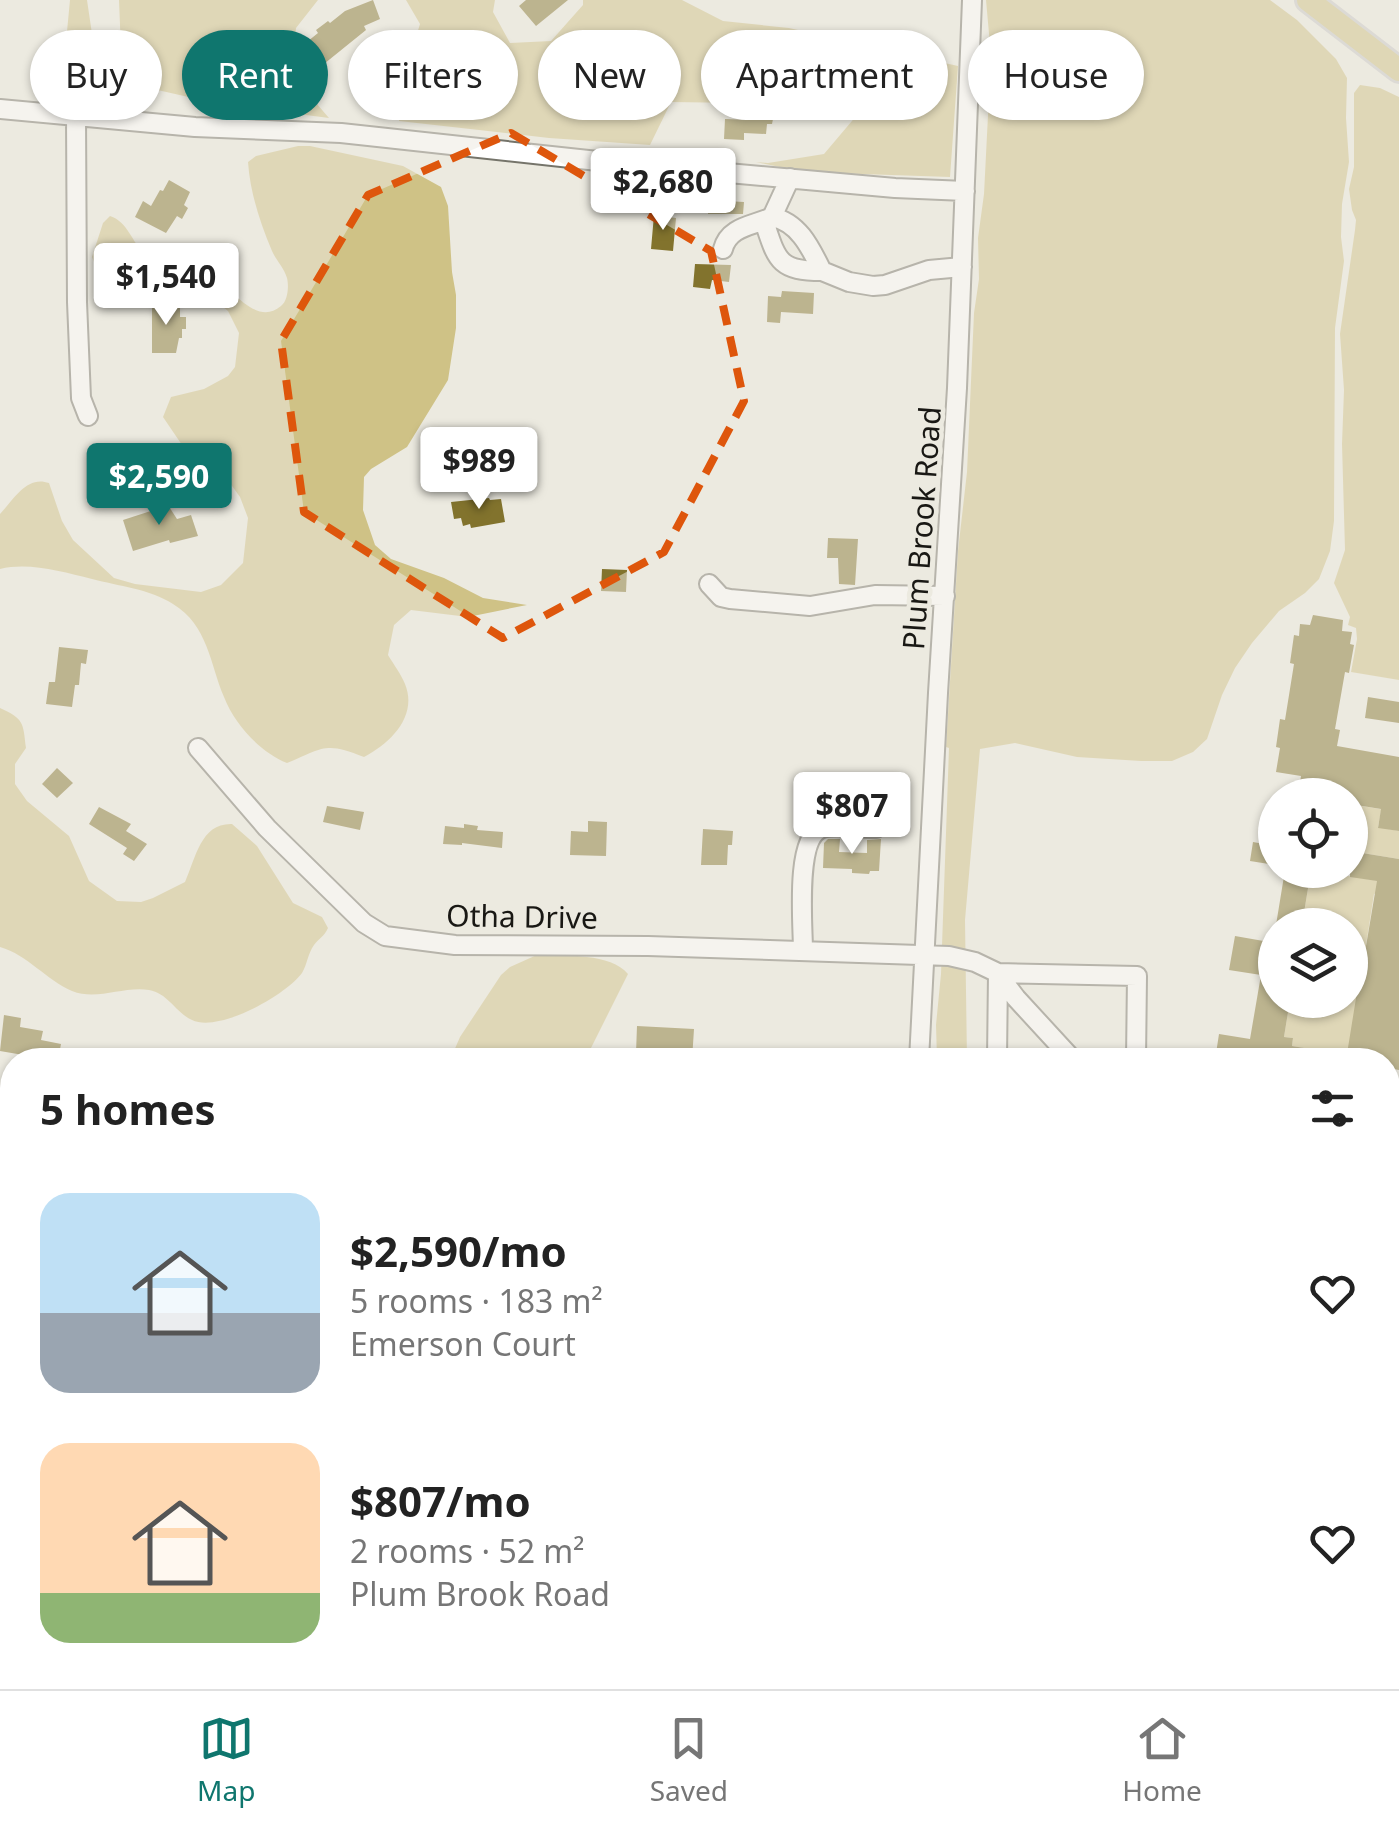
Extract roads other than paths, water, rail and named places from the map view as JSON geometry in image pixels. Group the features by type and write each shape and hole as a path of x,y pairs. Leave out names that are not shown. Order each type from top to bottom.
{"main road":[{"path":"1308,0 1399,70"}],"street":[{"name":"Plum Brook Road","path":"920,1048 946,596 972,0"},
{"path":"0,109 30,112"},
{"path":"76,120 81,398 88,416"},
{"path":"120,120 341,133 474,149 965,191"},
{"path":"790,178 768,219 779,260 786,266 822,272 862,286 885,285 928,270 962,267"},
{"path":"724,249 726,238 734,231 782,218 802,236 822,272"},
{"path":"709,584 730,599 799,606 875,594 946,596"},
{"name":"Otha Drive","path":"198,748 267,828 364,923 385,936 456,945 648,946 950,956 975,962 998,974"},
{"path":"803,952 803,872 810,839 825,826 876,828"},
{"path":"997,1048 998,974"},
{"path":"998,974 1062,1048"},
{"path":"998,974 1137,976 1136,1048"}]}
